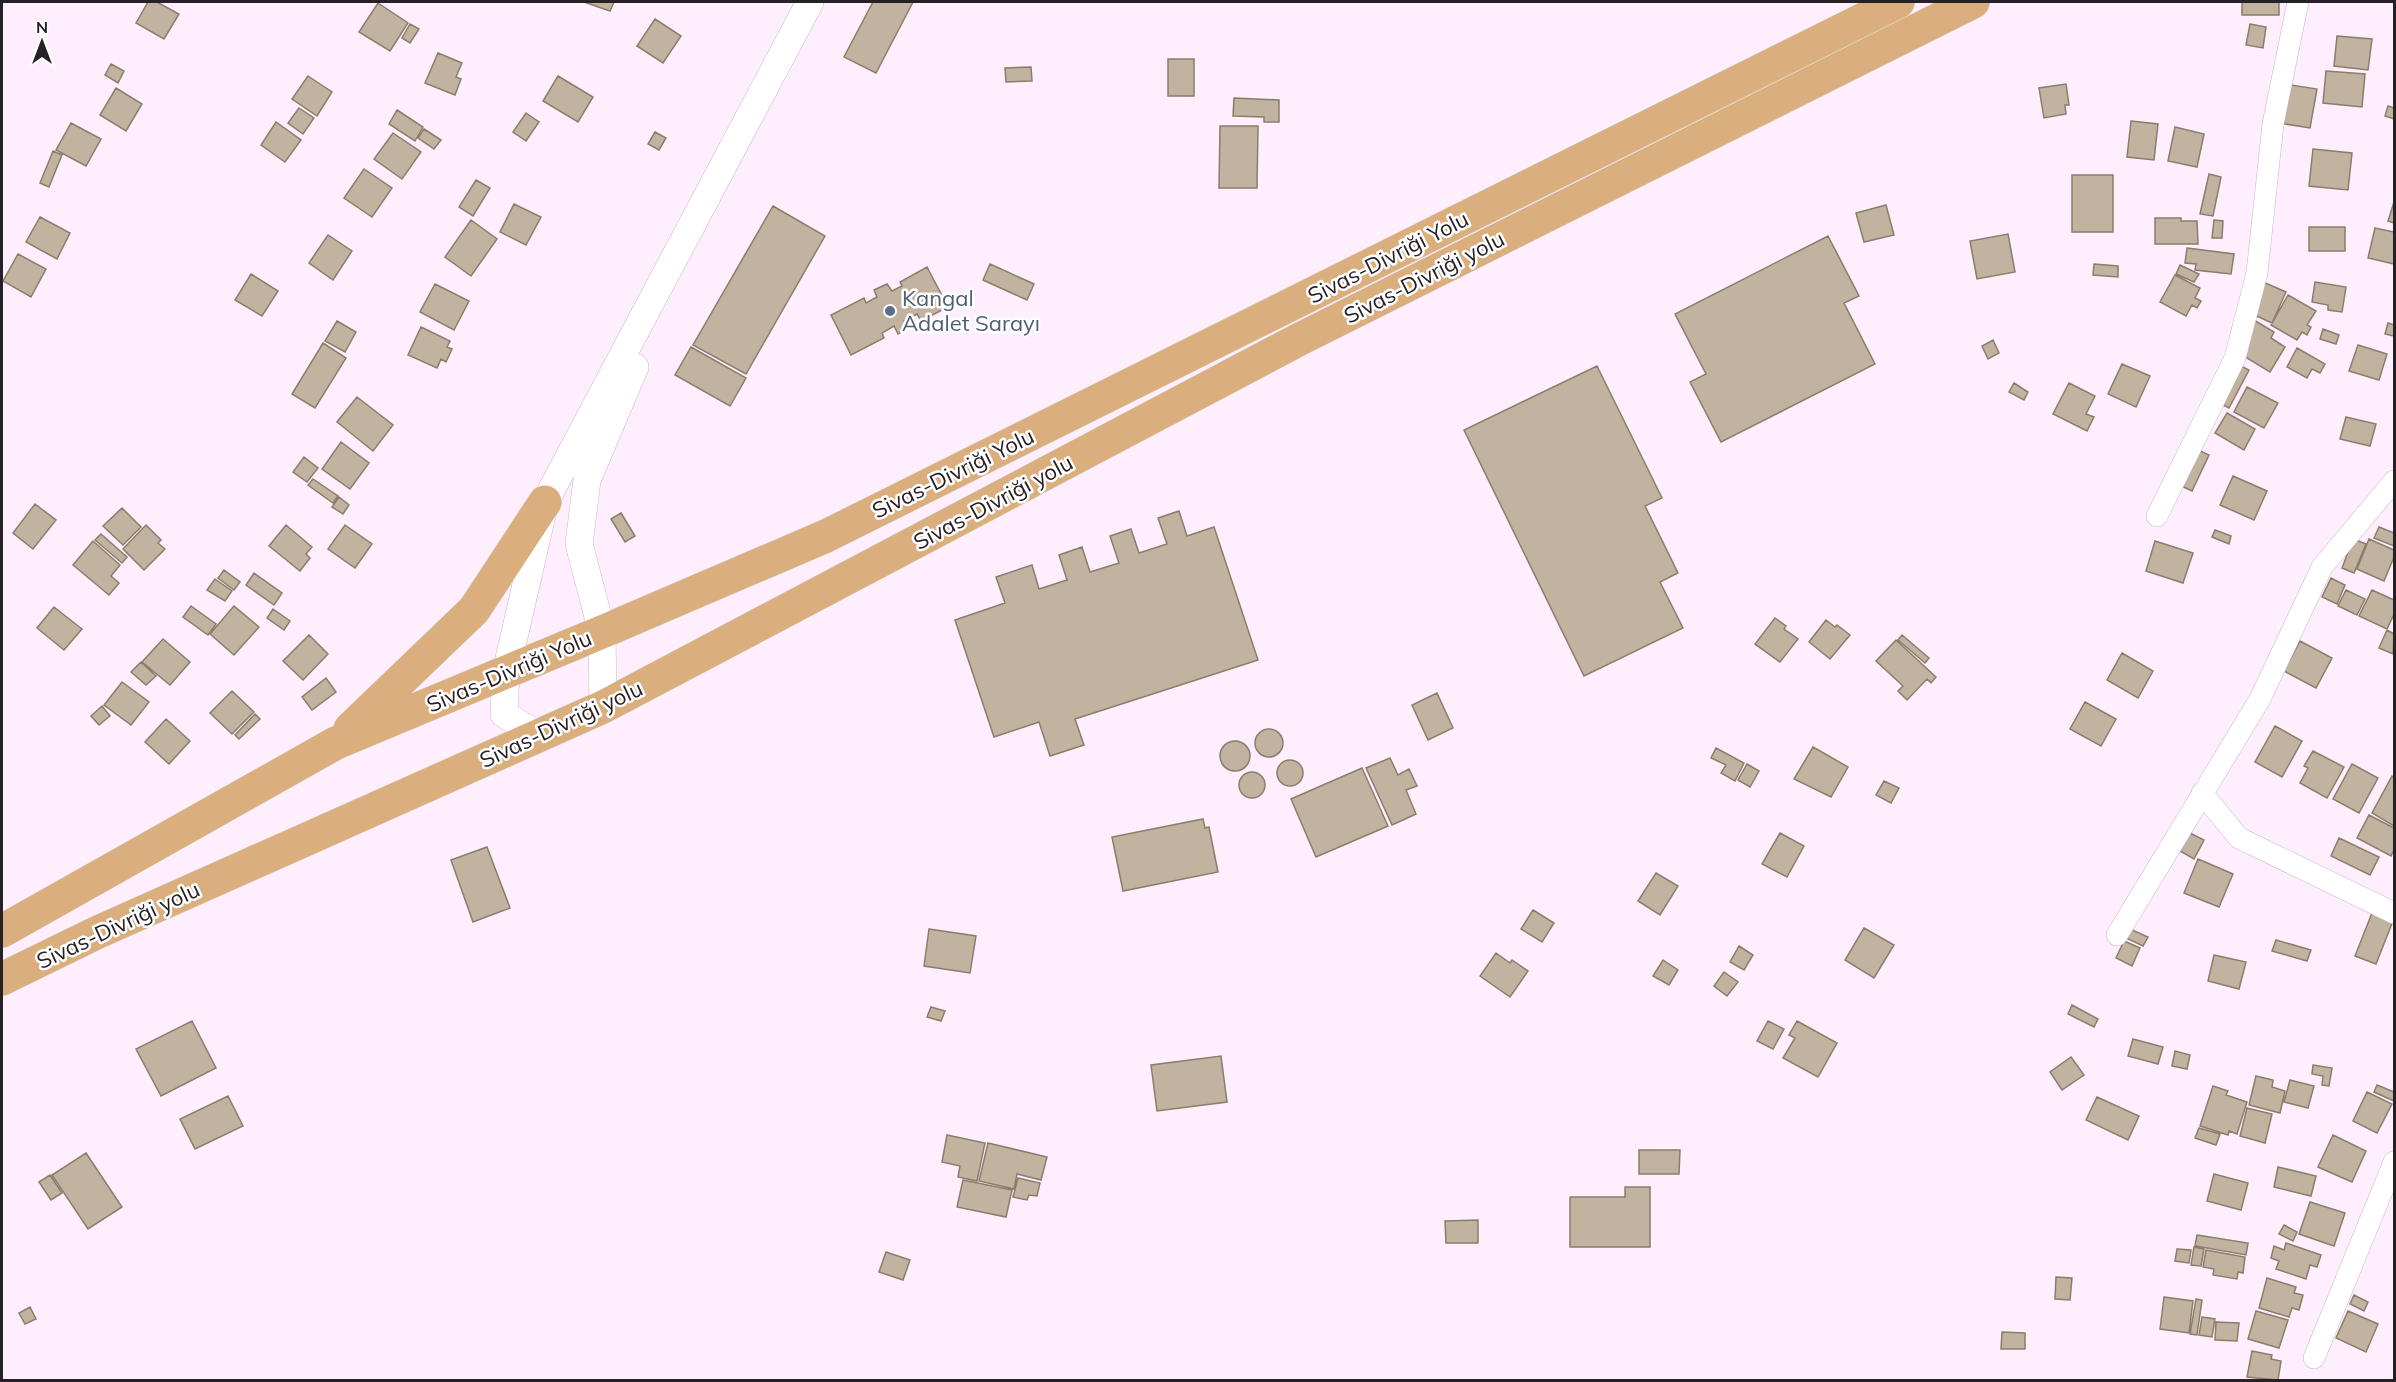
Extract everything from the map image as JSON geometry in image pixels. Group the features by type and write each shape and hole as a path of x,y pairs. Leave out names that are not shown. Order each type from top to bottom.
{"main road":[{"name":"Sivas-Divriği Yolu","path":"2,931 336,743 826,536 1898,2"},
{"name":"Sivas-Divriği yolu","path":"2,979 96,933 603,707 1300,339 1973,2"},
{"path":"336,743 474,610 545,502"}],"street":[{"path":"539,736 504,714 506,672 545,502 810,2"},
{"path":"2157,516 2235,358 2258,273 2273,124 2298,2"},
{"path":"603,707 602,632 579,544 587,480 705,201"},
{"path":"2116,935 2260,699 2322,567 2394,481"},
{"path":"2202,793 2238,838 2394,913"},
{"path":"2314,1358 2394,1162"}],"building":[{"path":"148,2 157,2 179,14 164,39 136,23"},
{"path":"584,2 614,2 610,11"},
{"path":"873,2 913,2 876,73 844,57"},
{"path":"2242,2 2279,2 2279,15 2242,15"},
{"path":"378,3 408,23 390,51 359,32"},
{"path":"655,19 681,36 663,63 637,46"},
{"path":"410,24 419,29 410,43 402,38"},
{"path":"2250,24 2266,27 2263,48 2246,45"},
{"path":"2337,36 2372,39 2368,70 2334,66"},
{"path":"438,53 462,63 456,77 461,79 455,95 425,83"},
{"path":"1168,59 1194,59 1194,96 1168,96"},
{"path":"111,64 124,71 118,83 105,75"},
{"path":"1031,67 1032,81 1006,82 1005,68"},
{"path":"2326,71 2365,74 2362,107 2323,103"},
{"path":"308,76 332,92 317,116 292,99"},
{"path":"558,76 593,97 578,122 543,101"},
{"path":"2066,84 2069,105 2065,105 2066,114 2044,118 2039,88"},
{"path":"2285,84 2317,89 2310,128 2279,123"},
{"path":"116,88 142,104 126,131 100,115"},
{"path":"1234,98 1279,100 1279,122 1264,122 1264,117 1233,116"},
{"path":"2388,106 2394,108 2394,119 2385,116"},
{"path":"299,108 314,118 303,134 288,123"},
{"path":"397,110 423,127 415,141 389,124"},
{"path":"526,113 539,122 526,141 513,132"},
{"path":"2131,121 2158,124 2154,160 2127,157"},
{"path":"276,122 301,140 285,162 261,145"},
{"path":"71,123 101,139 86,166 56,150"},
{"path":"1220,126 1258,126 1257,188 1219,188"},
{"path":"2175,127 2204,134 2197,167 2168,161"},
{"path":"424,129 441,140 434,149 418,138"},
{"path":"655,132 666,138 659,150 648,144"},
{"path":"393,133 421,152 402,179 374,159"},
{"path":"2313,149 2352,153 2348,190 2309,186"},
{"path":"53,151 62,155 49,187 40,183"},
{"path":"364,169 392,188 372,217 344,198"},
{"path":"2209,174 2221,177 2213,216 2200,214"},
{"path":"2072,175 2113,175 2113,232 2072,232"},
{"path":"476,180 490,188 473,216 459,207"},
{"path":"2394,202 2394,223 2388,221"},
{"path":"514,204 541,217 526,245 500,232"},
{"path":"1886,205 1894,235 1864,242 1856,213"},
{"path":"773,206 825,236 746,374 693,345"},
{"path":"40,217 70,233 57,259 26,242"},
{"path":"2155,218 2181,218 2181,221 2197,221 2198,244 2155,244"},
{"path":"471,220 497,239 471,276 445,257"},
{"path":"2214,220 2223,221 2222,238 2212,238"},
{"path":"2309,227 2345,227 2345,251 2309,251"},
{"path":"2375,228 2394,232 2394,264 2368,258"},
{"path":"2008,234 2015,272 1977,279 1970,241"},
{"path":"328,235 352,251 333,280 309,263"},
{"path":"1828,236 1859,296 1844,303 1875,364 1721,442 1690,382 1706,374 1675,314"},
{"path":"2187,248 2234,254 2231,274 2195,270 2196,264 2185,263"},
{"path":"18,254 46,269 31,297 3,281"},
{"path":"990,264 1034,284 1027,300 983,280"},
{"path":"2094,264 2118,266 2118,277 2093,275"},
{"path":"2180,265 2199,274 2194,282 2176,274"},
{"name":"Kangal Adalet Sarayı","path":"927,267 948,307 921,321 917,314 904,321 908,328 898,334 894,326 882,333 884,338 851,355 831,315 864,298 866,303 877,297 874,290 887,284 892,291 902,286 900,282"},
{"path":"251,274 278,291 262,316 235,300"},
{"path":"2175,275 2200,288 2195,298 2201,301 2197,308 2192,305 2186,316 2160,302"},
{"path":"2263,282 2286,292 2272,323 2250,313"},
{"path":"2315,282 2346,287 2342,312 2328,310 2328,305 2312,302"},
{"path":"435,284 469,301 454,330 420,312"},
{"path":"2288,295 2316,311 2307,325 2311,327 2307,335 2302,332 2297,340 2271,325"},
{"path":"2252,319 2274,332 2271,338 2285,347 2270,372 2237,352"},
{"path":"337,321 356,332 345,352 325,341"},
{"path":"2388,323 2394,325 2394,336 2385,334"},
{"path":"421,327 450,341 447,347 452,349 446,362 441,359 437,368 408,355"},
{"path":"2323,329 2339,335 2336,344 2320,339"},
{"path":"1993,340 1999,353 1988,359 1982,346"},
{"path":"323,343 346,358 315,408 292,394"},
{"path":"2358,345 2387,354 2379,380 2349,371"},
{"path":"691,347 746,378 730,406 675,375"},
{"path":"2297,348 2325,364 2320,373 2312,369 2307,378 2287,367"},
{"path":"2122,364 2150,376 2136,407 2108,394"},
{"path":"2237,364 2249,370 2229,408 2217,402"},
{"path":"1597,366 1662,498 1645,506 1678,573 1660,582 1683,628 1584,676 1464,430"},
{"path":"2014,383 2028,392 2024,400 2009,392"},
{"path":"2069,383 2095,396 2086,414 2094,417 2087,431 2053,414"},
{"path":"2247,387 2278,403 2264,428 2234,412"},
{"path":"357,397 393,425 373,451 337,422"},
{"path":"2227,413 2255,429 2244,450 2215,433"},
{"path":"2346,417 2376,424 2370,446 2340,439"},
{"path":"341,442 369,463 350,489 322,469"},
{"path":"2196,449 2209,455 2192,491 2179,485"},
{"path":"304,457 318,468 307,482 293,472"},
{"path":"2233,476 2267,491 2254,520 2220,505"},
{"path":"313,479 338,496 333,503 308,485"},
{"path":"339,497 349,505 343,514 332,507"},
{"path":"35,504 56,520 33,549 13,533"},
{"path":"122,508 141,527 123,545 103,526"},
{"path":"1179,511 1187,536 1214,527 1258,660 1075,719 1084,745 1050,756 1039,722 994,737 955,620 1005,603 996,577 1032,565 1039,589 1067,580 1059,555 1082,547 1090,572 1119,563 1110,536 1131,529 1139,553 1167,544 1158,518"},
{"path":"621,513 635,536 625,542 611,519"},
{"path":"146,525 161,540 158,543 165,549 144,570 123,549"},
{"path":"286,525 312,547 306,554 310,558 300,571 269,546"},
{"path":"345,525 372,544 355,568 328,549"},
{"path":"2379,527 2394,533 2394,546 2374,538"},
{"path":"2215,530 2231,536 2229,544 2212,537"},
{"path":"101,534 127,557 122,563 95,540"},
{"path":"2353,539 2366,544 2354,573 2342,568"},
{"path":"2369,539 2394,550 2394,557 2384,581 2357,569"},
{"path":"93,541 120,565 111,576 119,583 109,595 73,565"},
{"path":"2155,541 2193,553 2183,583 2146,571"},
{"path":"224,570 240,582 234,590 218,578"},
{"path":"254,573 282,593 274,605 246,585"},
{"path":"2331,578 2345,585 2337,604 2322,597"},
{"path":"215,579 232,591 225,601 207,590"},
{"path":"2346,590 2365,599 2357,615 2338,606"},
{"path":"2372,590 2394,600 2394,614 2387,629 2359,616"},
{"path":"191,606 216,624 208,635 183,617"},
{"path":"234,606 259,627 234,655 210,634"},
{"path":"54,607 82,629 64,650 37,628"},
{"path":"273,609 290,621 284,630 267,618"},
{"path":"1775,618 1786,626 1784,629 1798,639 1780,662 1755,644"},
{"path":"1826,620 1850,635 1830,659 1809,642"},
{"path":"2387,630 2394,634 2393,654 2379,648"},
{"path":"309,635 328,654 303,680 283,661"},
{"path":"1902,635 1929,658 1925,663 1898,640"},
{"path":"163,639 190,662 170,685 142,662"},
{"path":"1896,640 1936,677 1931,683 1927,679 1907,700 1898,691 1903,686 1876,661"},
{"path":"2300,641 2332,658 2316,688 2284,671"},
{"path":"2122,653 2153,671 2138,698 2107,680"},
{"path":"141,662 156,676 146,685 131,672"},
{"path":"326,678 336,692 312,710 302,697"},
{"path":"122,682 149,702 131,725 104,705"},
{"path":"232,691 254,712 232,734 210,713"},
{"path":"1437,693 1453,728 1428,740 1412,705"},
{"path":"2085,702 2116,719 2101,746 2070,729"},
{"path":"102,706 110,716 99,725 91,716"},
{"path":"255,714 260,719 239,739 235,735"},
{"path":"166,719 190,741 169,764 145,742"},
{"path":"2275,726 2302,741 2282,777 2255,762"},
{"path":"1269,729 1279,733 1283,743 1279,753 1269,757 1259,753 1255,743 1259,733"},
{"path":"1235,741 1245,746 1250,756 1245,766 1235,771 1225,766 1220,756 1225,746"},
{"path":"1813,747 1848,767 1831,797 1794,779"},
{"path":"1716,748 1744,763 1735,781 1721,773 1726,765 1711,758"},
{"path":"2313,751 2344,767 2327,798 2300,783 2308,768 2304,766"},
{"path":"1390,758 1398,775 1409,769 1417,786 1406,790 1416,814 1392,825 1366,768"},
{"path":"1290,760 1299,764 1303,773 1299,782 1290,786 1281,782 1277,773 1281,764"},
{"path":"1747,764 1759,771 1750,787 1738,780"},
{"path":"2352,764 2378,778 2359,813 2333,799"},
{"path":"1362,768 1388,826 1316,857 1291,799"},
{"path":"1252,772 1261,776 1265,785 1261,794 1252,798 1243,794 1239,785 1243,776"},
{"path":"2392,776 2394,778 2394,826 2372,813"},
{"path":"1884,781 1899,788 1891,803 1876,795"},
{"path":"2369,815 2394,828 2394,850 2391,856 2357,838"},
{"path":"1203,819 1205,828 1209,827 1218,872 1123,891 1112,837"},
{"path":"1780,833 1804,846 1787,877 1762,864"},
{"path":"2190,833 2204,840 2194,859 2180,851"},
{"path":"2339,838 2379,857 2370,875 2331,856"},
{"path":"487,847 510,908 473,922 451,860"},
{"path":"2198,859 2233,874 2219,907 2184,893"},
{"path":"1656,873 1678,886 1660,915 1638,901"},
{"path":"1533,910 1554,923 1542,942 1521,929"},
{"path":"2372,913 2393,921 2376,964 2355,956"},
{"path":"1864,928 1894,945 1874,978 1845,960"},
{"path":"929,929 976,936 970,973 924,966"},
{"path":"2130,929 2148,937 2143,946 2126,938"},
{"path":"2276,940 2311,950 2307,961 2272,951"},
{"path":"2124,941 2140,948 2132,966 2116,958"},
{"path":"1739,946 1753,955 1744,970 1730,962"},
{"path":"1496,953 1510,963 1512,960 1528,971 1510,997 1480,976"},
{"path":"2214,955 2246,962 2239,989 2208,981"},
{"path":"1663,960 1678,970 1669,985 1653,976"},
{"path":"1724,972 1738,982 1727,996 1714,986"},
{"path":"2072,1005 2098,1019 2094,1027 2068,1014"},
{"path":"931,1007 945,1011 941,1021 927,1017"},
{"path":"192,1021 216,1068 161,1096 136,1049"},
{"path":"1768,1021 1784,1029 1773,1049 1757,1041"},
{"path":"1797,1021 1837,1043 1818,1077 1783,1058 1795,1038 1789,1035"},
{"path":"2133,1039 2163,1047 2158,1064 2128,1056"},
{"path":"2175,1051 2190,1055 2187,1069 2172,1066"},
{"path":"1221,1056 1227,1102 1157,1111 1151,1065"},
{"path":"2071,1057 2084,1075 2062,1090 2050,1072"},
{"path":"2313,1065 2332,1068 2329,1086 2322,1085 2323,1076 2312,1074"},
{"path":"2256,1076 2273,1080 2272,1087 2285,1091 2280,1113 2249,1105"},
{"path":"2290,1080 2314,1086 2308,1108 2284,1102"},
{"path":"2377,1085 2394,1092 2394,1101 2374,1092"},
{"path":"2213,1086 2228,1091 2226,1095 2247,1102 2237,1134 2229,1131 2228,1135 2200,1126"},
{"path":"2367,1092 2392,1104 2377,1133 2353,1121"},
{"path":"228,1096 243,1126 195,1149 180,1119"},
{"path":"2097,1097 2139,1116 2128,1140 2086,1120"},
{"path":"2247,1108 2272,1114 2265,1143 2240,1136"},
{"path":"2199,1128 2220,1134 2216,1145 2195,1138"},
{"path":"947,1135 985,1143 977,1181 958,1177 960,1166 942,1162"},
{"path":"2333,1135 2366,1151 2352,1182 2318,1167"},
{"path":"988,1143 1047,1157 1041,1180 1017,1174 1014,1189 979,1181"},
{"path":"1639,1150 1680,1150 1679,1174 1639,1174"},
{"path":"86,1153 122,1207 88,1229 52,1175"},
{"path":"2278,1167 2316,1176 2311,1196 2274,1187"},
{"path":"2214,1174 2248,1183 2241,1210 2207,1201"},
{"path":"50,1175 62,1193 51,1200 39,1182"},
{"path":"1018,1178 1040,1183 1037,1196 1029,1195 1027,1200 1013,1197"},
{"path":"963,1180 1012,1190 1006,1217 957,1207"},
{"path":"1625,1187 1650,1187 1650,1247 1570,1247 1570,1197 1625,1197"},
{"path":"2310,1202 2345,1213 2334,1246 2299,1234"},
{"path":"1478,1220 1478,1243 1446,1243 1445,1221"},
{"path":"2284,1225 2297,1232 2293,1241 2279,1234"},
{"path":"2197,1235 2248,1243 2246,1255 2195,1246"},
{"path":"2286,1243 2321,1255 2317,1267 2310,1265 2306,1279 2276,1269 2279,1261 2271,1258 2274,1246 2284,1250"},
{"path":"2194,1247 2204,1249 2201,1266 2191,1265"},
{"path":"2177,1249 2191,1250 2189,1263 2175,1261"},
{"path":"2206,1250 2245,1257 2243,1273 2238,1272 2237,1279 2213,1275 2214,1269 2203,1267"},
{"path":"886,1252 910,1260 903,1280 879,1272"},
{"path":"2056,1277 2072,1278 2070,1300 2055,1299"},
{"path":"2267,1278 2296,1287 2294,1293 2303,1295 2299,1310 2292,1308 2289,1317 2259,1308"},
{"path":"2354,1295 2368,1302 2364,1311 2350,1304"},
{"path":"2164,1297 2193,1301 2189,1333 2160,1329"},
{"path":"2196,1299 2202,1300 2197,1335 2190,1334"},
{"path":"30,1307 36,1319 25,1324 19,1313"},
{"path":"2256,1311 2288,1320 2279,1348 2248,1339"},
{"path":"2348,1311 2378,1324 2366,1352 2336,1338"},
{"path":"2202,1317 2215,1319 2212,1337 2199,1335"},
{"path":"2216,1322 2239,1323 2237,1341 2215,1340"},
{"path":"2002,1332 2025,1333 2025,1349 2001,1349"},
{"path":"2252,1351 2272,1355 2271,1359 2281,1361 2278,1380 2247,1377"}],"place":[{"name":"Kangal Adalet Sarayı","path":"890,311"}]}
